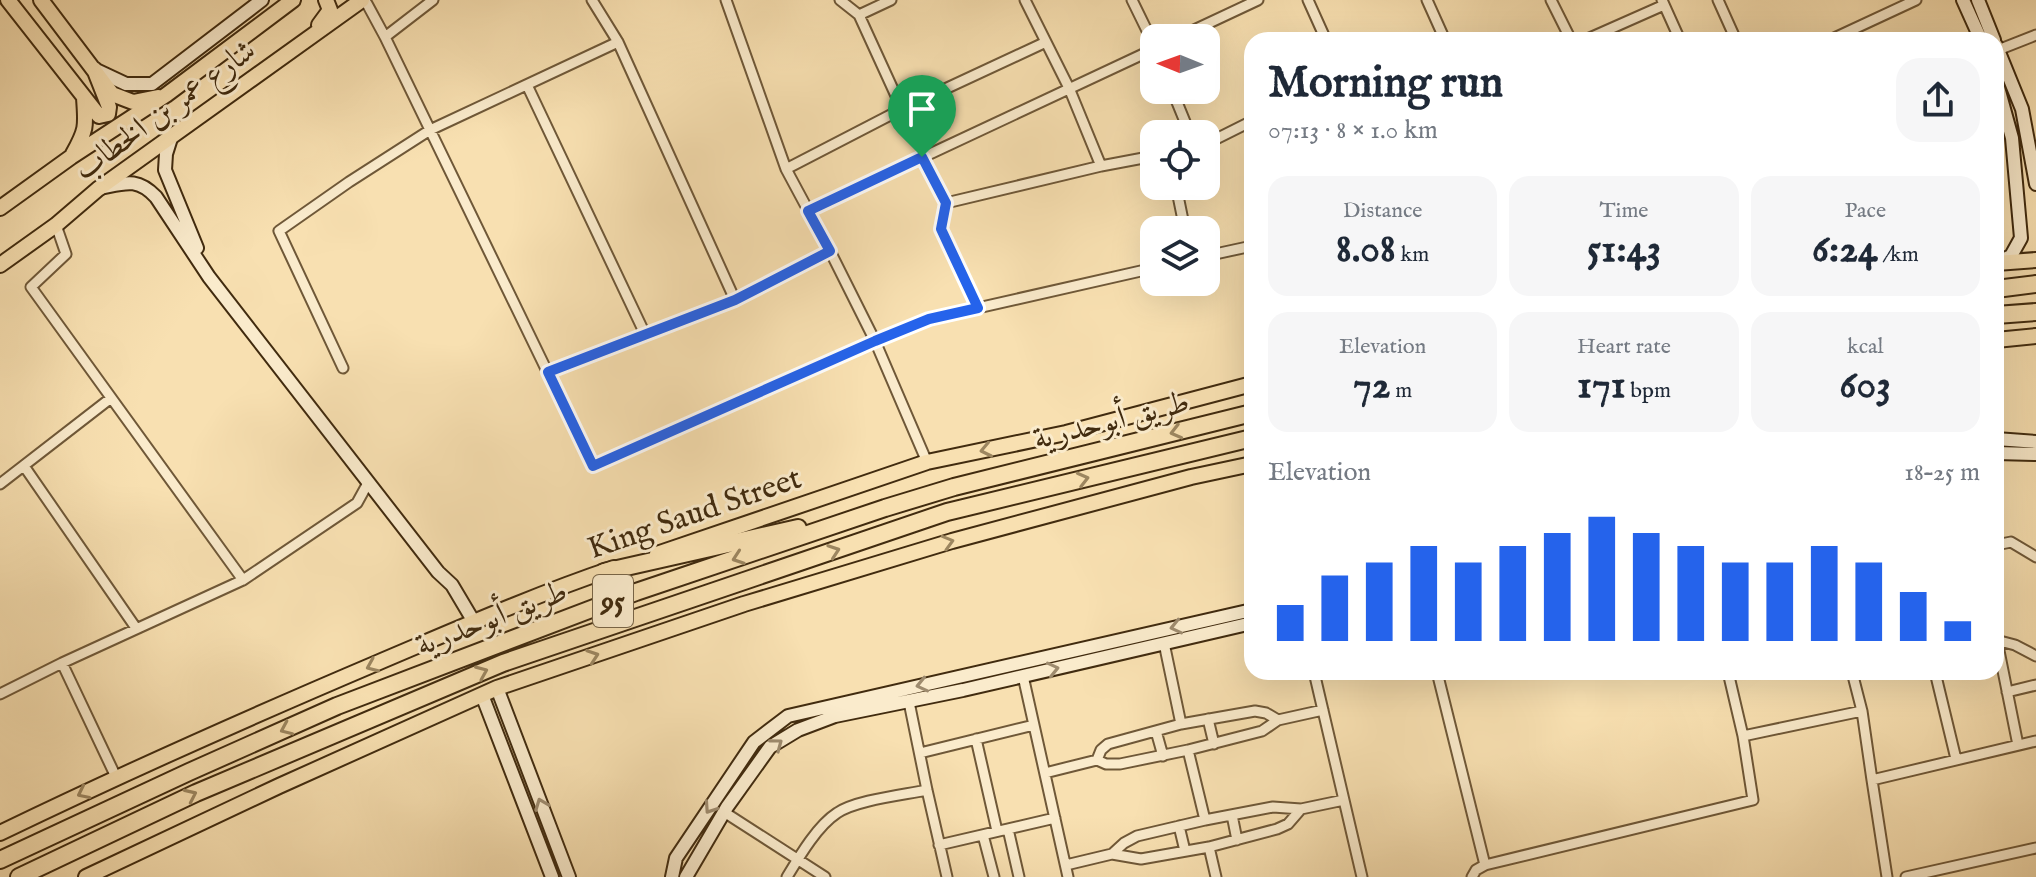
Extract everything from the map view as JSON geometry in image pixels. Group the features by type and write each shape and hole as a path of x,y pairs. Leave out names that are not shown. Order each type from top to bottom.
{"highway":[{"path":"2004,288 2036,284"},
{"path":"2004,314 2036,312"},
{"name":"طريق أبوحدرية","path":"0,860 337,706 636,592 954,487 1244,415"},
{"name":"طريق أبوحدرية","path":"19,877 196,793 503,663 947,512 1244,440"},
{"path":"604,572 885,508"}],"main road":[{"path":"8,0 109,132"},
{"path":"41,0 112,94 133,102 166,95"},
{"name":"شارع عمر بن الخطاب","path":"0,208 166,95 296,0"},
{"path":"283,57 321,23 330,10 326,0"},
{"name":"شارع عمر بن الخطاب","path":"0,265 172,135 364,0"},
{"path":"94,69 109,107 108,114 99,116"},
{"path":"71,157 84,135 84,98"},
{"path":"2004,262 2036,260"},
{"path":"2004,339 2036,336"},
{"name":"King Saud Street","path":"0,833 116,777 474,622 604,572 927,462 1066,433 1244,386"},
{"path":"86,877 497,688 744,604 952,541 1244,466"}],"street":[{"path":"94,69 126,84 152,84 262,0"},
{"path":"364,0 385,37 593,466 929,319 1140,271"},
{"path":"385,37 433,0"},
{"path":"592,0 618,42 735,300"},
{"path":"726,0 786,169 875,341 927,462"},
{"path":"840,0 859,15 902,109"},
{"path":"859,15 891,0"},
{"path":"1025,0 1069,88 1101,166"},
{"path":"1132,0 1143,24"},
{"path":"1207,24 1258,0"},
{"path":"1308,0 1322,32"},
{"path":"1427,0 1441,32"},
{"path":"1551,0 1567,32"},
{"path":"1718,0 1732,32"},
{"path":"1847,32 1916,0"},
{"path":"1963,0 1977,32"},
{"path":"1978,0 1991,32"},
{"path":"1601,32 1663,2 1676,32"},
{"path":"2004,43 2036,35"},
{"path":"343,368 279,231 430,130 618,42"},
{"path":"786,169 902,109 1046,42"},
{"path":"808,211 1140,54"},
{"path":"2004,65 2031,126 2036,184"},
{"path":"527,85 645,334"},
{"path":"2004,109 2012,138 2021,238 2011,256 2004,259"},
{"path":"2022,109 2036,110"},
{"path":"1220,137 1244,125"},
{"path":"172,135 165,170 209,277"},
{"path":"922,157 946,203 941,229 978,308"},
{"path":"946,203 1140,159"},
{"path":"98,189 126,183 146,186 156,197 209,277 438,572 452,585 474,622"},
{"path":"56,225 66,254 31,287 243,580"},
{"path":"1220,253 1244,248"},
{"path":"548,372 735,300 830,251"},
{"path":"0,484 111,398"},
{"path":"2004,440 2036,442"},
{"path":"2004,453 2036,454"},
{"path":"24,466 136,628"},
{"path":"0,694 243,580 357,503 368,483"},
{"path":"2004,543 2011,542 2036,557"},
{"path":"672,877 676,858 754,742 788,716 1244,612"},
{"path":"686,877 724,812 770,747 798,730 835,716 909,702 1244,625"},
{"path":"2004,642 2036,656"},
{"path":"1164,643 1181,724"},
{"path":"62,663 116,777"},
{"path":"1023,676 1068,877"},
{"path":"2004,676 2018,745"},
{"path":"1316,680 1362,877"},
{"path":"1439,680 1485,865"},
{"path":"1472,877 1476,870 1485,865 1753,800 1730,680"},
{"path":"1854,680 1862,711 1887,877"},
{"path":"1937,680 1956,759"},
{"path":"2007,692 2036,685"},
{"path":"497,688 569,877"},
{"path":"482,695 552,877"},
{"path":"909,702 947,876 934,877"},
{"path":"1045,773 1097,760 1112,765 1163,756 1262,731 1278,720 1323,710"},
{"path":"1097,760 1108,744 1181,724 1255,711 1278,720"},
{"path":"1743,736 1862,711"},
{"path":"1208,719 1214,744"},
{"path":"920,753 1034,725"},
{"path":"1156,731 1163,756"},
{"path":"976,739 1019,877"},
{"path":"1872,780 2036,741"},
{"path":"1188,750 1205,820"},
{"path":"787,877 827,820 840,811 927,790"},
{"path":"1112,854 1137,836 1179,826 1273,807 1301,809 1344,800"},
{"path":"1066,865 1112,854 1141,859 1209,847 1277,829 1288,824 1301,809"},
{"path":"724,812 825,877"},
{"path":"1232,815 1237,840"},
{"path":"939,845 1055,818"},
{"path":"1179,826 1185,851"},
{"path":"983,835 994,877"},
{"path":"1209,847 1216,877"},
{"path":"1906,877 2036,848"}],"route":[{"path":"922,157 946,203 941,229 978,308 929,319 875,341 593,466 548,372 735,300 830,251 808,211 922,157"}]}
